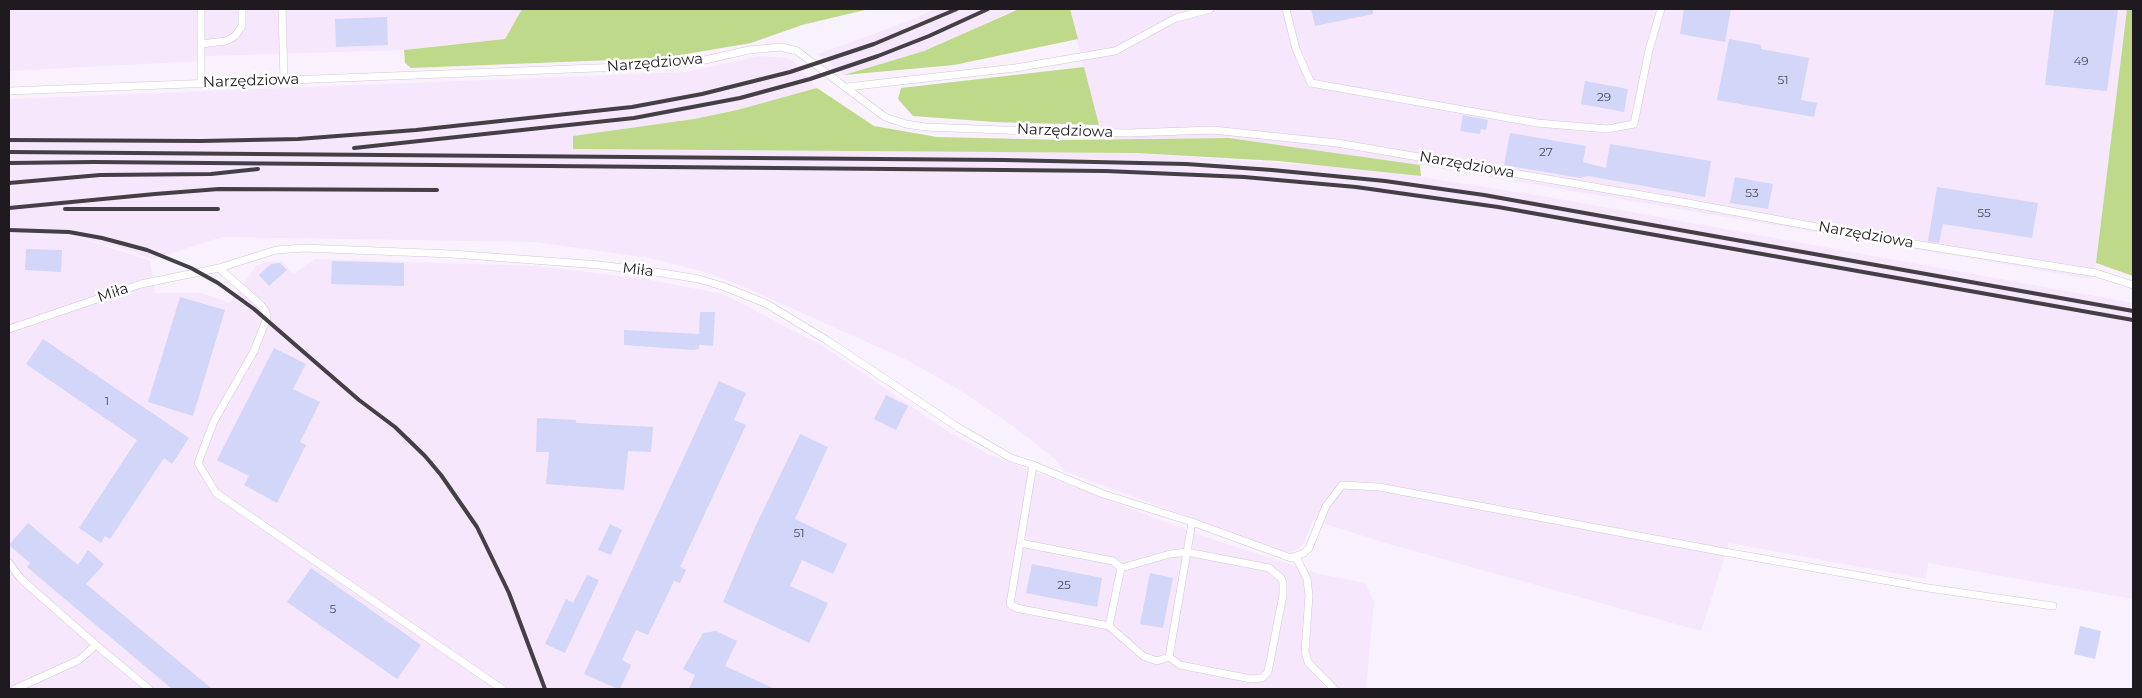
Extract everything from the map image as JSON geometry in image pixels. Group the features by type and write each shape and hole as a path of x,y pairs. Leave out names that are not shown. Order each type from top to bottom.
{"lane":[{"path":"201,9 201,83"},
{"path":"201,44 226,41 235,36 242,26 242,9"},
{"path":"282,9 284,80"},
{"path":"847,87 1015,68 1115,51 1176,18 1210,9"},
{"path":"1286,9 1296,49 1311,83 1538,123 1608,129 1634,124 1649,50 1661,9"},
{"name":"Narzędziowa","path":"9,91 670,65 700,61 756,49 781,47 797,51 884,116 915,126 1128,133 1213,130 1337,143 1688,203 1870,237 2096,273 2133,285"},
{"name":"Miła","path":"9,330 141,284 220,268 276,250 303,248 452,254 600,265 699,279 768,304 828,341 959,428 1011,458 1104,494 1192,522 1262,549 1291,558 1296,557"},
{"path":"220,268 261,305 268,318 254,351 214,421 198,463 216,493 502,689"},
{"path":"1033,465 1010,604 1016,608 1109,626 1143,656 1157,661 1169,657"},
{"path":"1334,689 1308,662 1305,651 1309,596 1307,579 1296,557 1309,548 1326,506 1342,485 1379,487 1899,583 2053,606"},
{"path":"1169,657 1192,522"},
{"path":"1020,543 1113,561 1121,568"},
{"path":"1121,568 1170,554 1187,552 1268,568 1281,578 1283,595 1268,672 1262,678 1252,679 1180,665 1169,657"},
{"path":"9,563 21,579 149,689"},
{"path":"1109,626 1121,568"},
{"path":"15,689 79,660 96,645"}],"shaded area":[{"path":"9,9 522,9 505,39 404,50 207,56 201,61 9,71"},
{"path":"935,9 1016,9 924,51 844,75 818,54 906,22"},
{"path":"1069,9 2127,9 2096,263 2092,279 1420,165 1229,138 1102,139"},
{"path":"759,56 786,58 793,61 817,88 737,110 694,119 573,136 573,149 1136,153 1339,167 1403,174 1548,197 2133,303 2133,599 1928,563 1926,579 1729,543 1701,631 1389,544 1313,520 1300,549 1288,552 1281,551 1064,471 1056,460 1013,426 958,389 905,359 742,286 709,273 650,258 535,242 222,237 153,259 117,247 83,239 150,261 155,293 202,293 230,303 256,266 267,262 282,261 294,274 315,259 537,266 645,279 723,294 823,346 949,432 988,454 1200,535 1320,574 1365,583 1374,601 1366,689 9,689 9,99 687,72"}],"green space":[{"path":"522,9 869,9 802,25 751,43 663,58 411,68 405,63 404,50 505,39"},
{"path":"1019,9 1070,9 1078,39 954,65 844,75 924,51"},
{"path":"2127,9 2133,9 2133,276 2096,263"},
{"path":"1084,67 1099,125 994,122 913,116 898,99 901,88"},
{"path":"817,88 874,126 937,137 1066,140 1229,138 1420,165 1421,176 1278,161 1136,153 573,149 573,136 694,119 737,110"}],"building":[{"path":"1311,9 1373,9 1373,14 1315,26"},
{"path":"1684,9 1731,9 1725,42 1680,34"},
{"path":"2054,9 2118,9 2107,91 2045,85"},
{"path":"387,17 388,45 336,47 335,19"},
{"path":"1729,39 1761,45 1761,49 1809,58 1801,100 1817,103 1814,117 1717,100"},
{"path":"1585,81 1628,89 1624,112 1581,104"},
{"path":"1463,115 1488,120 1486,130 1481,129 1480,134 1460,131"},
{"path":"1510,133 1586,146 1583,162 1606,168 1610,144 1711,161 1705,197 1588,176 1580,178 1504,165"},
{"path":"1735,177 1773,184 1768,209 1730,203"},
{"path":"1937,187 2038,203 2032,238 1943,224 1939,243 1928,241"},
{"path":"26,249 62,250 61,272 25,270"},
{"path":"332,261 404,263 404,286 331,284"},
{"path":"280,263 287,270 269,286 259,275 271,264"},
{"path":"180,297 225,310 193,416 148,402"},
{"path":"700,312 715,312 713,346 699,345 699,349 694,350 624,345 624,330 699,334"},
{"path":"43,339 189,438 172,464 164,458 110,539 105,536 101,543 79,528 137,440 26,364"},
{"path":"274,348 306,364 293,389 320,402 300,442 306,445 277,503 244,485 249,476 217,460"},
{"path":"719,381 746,393 734,420 746,425 680,567 686,570 680,583 674,581 648,635 636,630 622,660 631,665 620,689 618,689 584,674"},
{"path":"886,395 908,406 896,430 874,419"},
{"path":"537,418 576,420 576,423 653,427 651,452 628,451 624,490 546,484 549,452 536,452"},
{"path":"800,434 828,447 795,519 847,544 833,574 802,560 790,586 828,603 809,643 723,602 756,525"},
{"path":"28,523 78,565 88,550 104,564 86,584 212,689 172,689 27,567 30,563 9,545"},
{"path":"610,524 622,530 611,555 598,550"},
{"path":"1032,564 1102,578 1097,607 1026,593"},
{"path":"311,568 421,645 397,679 287,602"},
{"path":"1150,573 1173,578 1163,628 1140,624"},
{"path":"587,575 599,580 565,653 545,644 566,599 573,603"},
{"path":"2080,626 2101,631 2095,659 2074,654"},
{"path":"716,631 737,641 725,666 775,689 689,689 695,675 683,669 703,633"}],"railway":[{"path":"9,140 201,141 298,139 416,130 632,107 702,94 790,72 874,44 957,9"},
{"path":"354,148 634,118 740,98 810,79 878,56 929,36 988,9"},
{"path":"9,152 1004,160 1186,164 1272,170 1385,181 1484,195 2133,311"},
{"path":"9,163 94,162 1106,171 1244,177 1356,187 1498,207 2133,320"},
{"path":"9,183 100,175 211,174 258,169"},
{"path":"9,208 219,189 437,190"},
{"path":"65,209 218,209"},
{"path":"9,230 69,232 102,238 147,250 191,268 218,283 254,309 359,400 395,427 425,456 441,475 477,527 509,593 545,689"}]}
